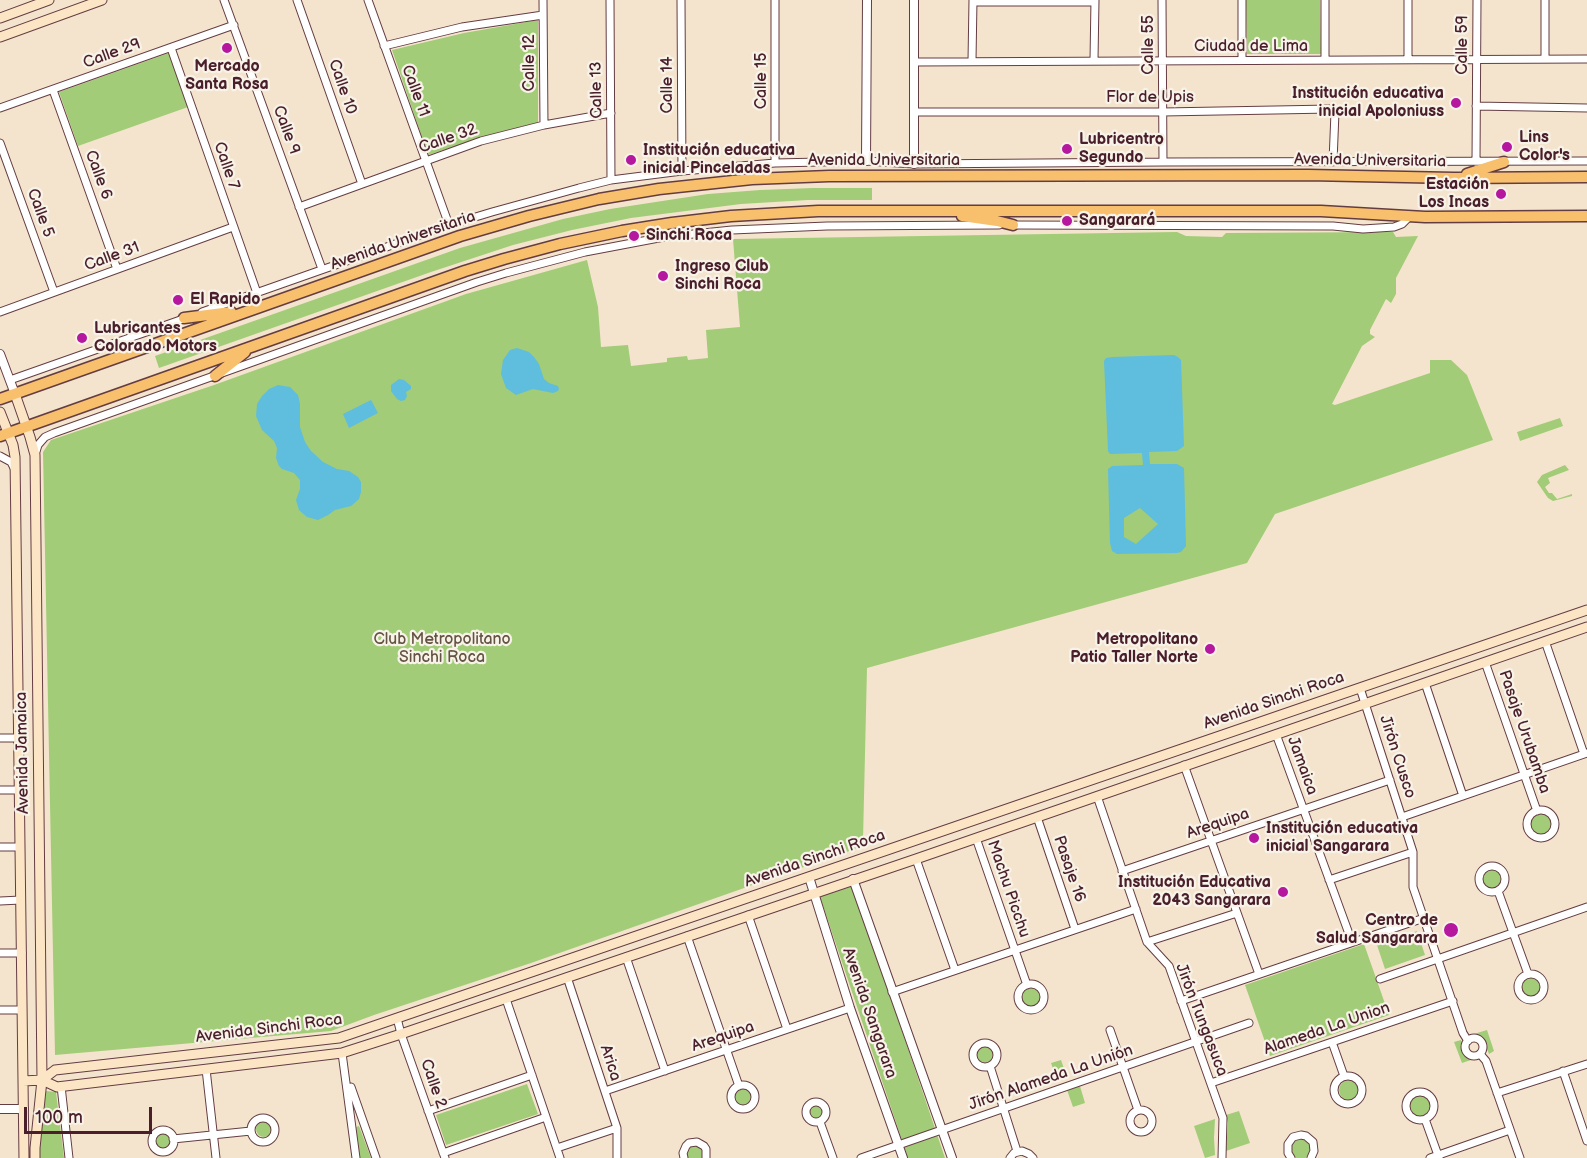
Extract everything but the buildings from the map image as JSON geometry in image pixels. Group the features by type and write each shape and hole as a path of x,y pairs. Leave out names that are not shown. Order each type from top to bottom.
{"main road":[{"path":"0,18 49,0"},
{"path":"0,37 102,0"},
{"path":"1454,178 1504,162"},
{"name":"Avenida Universitaria","path":"0,399 460,236 598,199 706,183 829,176 1587,177"},
{"path":"4,435 465,271 515,256 622,231 731,216 818,211 1321,211 1409,217 1587,216"},
{"path":"948,211 1013,225"},
{"path":"184,318 250,310"},
{"path":"215,376 252,347"},
{"name":"Avenida Jamaica","path":"15,394 35,454 42,1080 35,1158"},
{"name":"Avenida Jamaica","path":"0,412 4,435 15,457 16,472 24,1158"},
{"name":"Avenida Sinchi Roca","path":"42,1080 55,1070 339,1038 1587,610"},
{"name":"Avenida Sinchi Roca","path":"24,1081 42,1080 57,1087 342,1053 916,859 1587,627"},
{"path":"876,853 883,869"}],"street":[{"name":"Calle 9","path":"224,0 322,269"},
{"path":"298,2 307,0"},
{"name":"Calle 11","path":"368,0 449,225"},
{"name":"Calle 12","path":"543,0 544,125"},
{"name":"Calle 13","path":"610,0 611,180"},
{"name":"Calle 14","path":"681,0 682,171"},
{"name":"Calle 15","path":"775,0 775,163"},
{"path":"866,161 867,0"},
{"path":"914,0 914,164"},
{"name":"Calle 55","path":"1162,0 1163,162"},
{"path":"1242,0 1242,60"},
{"path":"1325,0 1325,60"},
{"path":"1408,0 1408,60"},
{"name":"Calle 59","path":"1476,162 1477,0"},
{"path":"1545,0 1545,59"},
{"path":"972,61 974,1 1095,1 1094,60"},
{"name":"Calle 10","path":"298,2 362,184"},
{"path":"384,46 462,27 543,15"},
{"name":"Calle 29","path":"0,108 234,25"},
{"name":"Calle 7","path":"171,48 257,293"},
{"name":"Ciudad de Lima","path":"914,62 1587,59"},
{"name":"Calle 6","path":"53,90 117,269"},
{"path":"1476,106 1587,108"},
{"name":"Flor de Upis","path":"914,112 1331,109 1335,112 1333,162"},
{"name":"Calle 32","path":"299,207 481,141 544,125 611,113"},
{"name":"Calle 5","path":"0,143 54,292"},
{"name":"Avenida Universitaria","path":"10,380 449,225 611,180 775,163 866,161 914,164 1587,161"},
{"path":"35,454 38,445 45,437 54,433 477,282 585,252 664,237 732,230 827,226 1333,226 1364,229 1394,227 1402,224 1409,217"},
{"name":"Calle 31","path":"0,312 233,227"},
{"name":"Avenida Jamaica","path":"0,354 15,394"},
{"path":"0,456 11,462 16,472"},
{"path":"1402,817 1585,753 1545,641"},
{"name":"Pasaje Urubamba","path":"1485,662 1536,811"},
{"path":"1425,683 1463,796"},
{"name":"Jirón Cusco","path":"1360,688 1413,852 1413,887 1463,1033 1468,1041"},
{"name":"Jamaica","path":"1276,734 1352,942"},
{"path":"0,738 19,738"},
{"path":"1184,765 1259,974"},
{"name":"Arequipa","path":"1122,871 1390,780"},
{"path":"0,790 20,790"},
{"name":"Jirón Tungasuca","path":"1097,796 1147,942 1169,966 1223,1118 1222,1158"},
{"name":"Pasaje Urubamba","path":"1536,811 1549,813 1554,820 1552,832 1545,837 1536,837 1529,830 1527,821 1536,811"},
{"name":"Pasaje 16","path":"1037,817 1075,929"},
{"name":"Machu Picchu","path":"976,838 1027,985"},
{"path":"0,847 20,847"},
{"path":"1329,880 1413,852"},
{"path":"916,859 955,970"},
{"name":"Avenida Sangarara","path":"809,877 850,1008 903,1158"},
{"name":"Avenida Sangarara","path":"853,879 952,1158"},
{"path":"1498,891 1528,974"},
{"path":"0,901 21,900"},
{"path":"1380,979 1587,907"},
{"path":"892,992 1136,909"},
{"path":"1147,942 1237,913"},
{"path":"748,915 787,1029"},
{"path":"1181,1001 1424,918"},
{"path":"687,936 739,1086"},
{"path":"0,953 22,953"},
{"path":"626,957 665,1071"},
{"name":"Arica","path":"567,977 617,1128 617,1158"},
{"path":"506,999 560,1158"},
{"name":"Alameda La Union","path":"1210,1083 1453,1001"},
{"name":"Arequipa","path":"605,1091 850,1008"},
{"path":"0,1010 22,1010"},
{"name":"Calle 2","path":"397,1018 444,1155"},
{"name":"Jirón Alameda La Unión","path":"861,1158 1249,1023"},
{"path":"1110,1030 1138,1110"},
{"path":"1475,1038 1480,1041 1483,1046 1480,1054 1469,1055 1465,1046 1468,1041 1475,1038"},
{"path":"1332,1042 1344,1076"},
{"path":"342,1053 356,1158"},
{"path":"1480,1054 1486,1061 1520,1158"},
{"path":"1497,1094 1587,1064"},
{"path":"990,1066 1017,1152"},
{"path":"206,1069 216,1158"},
{"path":"1563,1071 1587,1141"},
{"path":"346,1073 376,1158"},
{"path":"428,1111 532,1075"},
{"path":"1344,1076 1357,1079 1362,1087 1358,1099 1350,1103 1341,1101 1335,1090 1337,1081 1344,1076"},
{"path":"61,1086 69,1158"},
{"path":"1417,1092 1426,1094 1433,1100 1432,1113 1425,1119 1417,1119 1407,1110 1408,1101 1417,1092"},
{"path":"0,1109 24,1109"},
{"path":"444,1155 546,1117"},
{"path":"1425,1119 1436,1157 1510,1130"},
{"path":"820,1122 833,1158"},
{"path":"557,1148 617,1128"},
{"path":"174,1139 252,1131"},
{"path":"1291,1158 1288,1153 1288,1144 1293,1137 1301,1135 1313,1142 1314,1151 1311,1158"},
{"path":"684,1158 684,1149 693,1142 704,1146 707,1153 706,1158"},
{"path":"1010,1158 1017,1152 1026,1152 1033,1158"}],"green space":[{"path":"1246,0 1320,0 1321,54 1247,54"},
{"path":"538,20 538,123 483,137 428,155 392,50 464,33"},
{"path":"169,53 188,107 78,146 59,92"},
{"path":"813,188 872,188 872,200 808,200 741,204 631,218 572,230 513,245 431,272 159,368 155,356 460,248 563,219 610,209 708,194"},
{"name":"Club Metropolitano Sinchi Roca","path":"1177,232 1186,236 1222,237 1226,233 1393,232 1396,237 1418,236 1396,278 1396,294 1391,303 1386,299 1370,330 1370,334 1375,337 1362,346 1332,404 1335,405 1430,373 1430,360 1451,360 1467,375 1493,440 1275,514 1247,563 867,668 863,840 855,849 331,1031 55,1055 43,452 51,440 214,385 466,294 587,260 598,307 601,347 628,345 631,366 667,362 667,358 687,356 688,360 708,358 706,330 740,327 733,239"},
{"path":"1560,418 1563,426 1520,441 1517,432"},
{"path":"1565,465 1569,470 1548,478 1550,483 1545,487 1557,499 1572,494 1572,496 1553,501 1548,498 1537,482 1542,475"},
{"path":"1541,813 1549,816 1552,824 1549,832 1541,835 1533,832 1530,824 1533,816"},
{"path":"1492,868 1502,875 1503,879 1496,889 1492,890 1482,883 1481,879 1488,869"},
{"path":"853,886 945,1158 908,1158 820,897"},
{"path":"1417,931 1425,955 1385,969 1377,945"},
{"path":"1364,944 1389,1015 1270,1056 1245,985"},
{"path":"1531,977 1538,980 1541,987 1538,994 1531,997 1524,994 1521,987 1524,980"},
{"path":"1031,987 1039,990 1042,998 1039,1006 1031,1009 1023,1006 1020,998 1023,990"},
{"path":"1487,1030 1494,1051 1489,1054 1481,1038 1474,1034"},
{"path":"1461,1040 1464,1051 1474,1059 1462,1063 1454,1042"},
{"path":"982,1047 988,1047 993,1055 991,1061 982,1063 977,1058 977,1052"},
{"path":"1061,1060 1067,1077 1057,1080 1051,1063"},
{"path":"1349,1080 1356,1083 1359,1090 1356,1097 1349,1100 1342,1097 1339,1090 1342,1083"},
{"path":"527,1084 538,1114 446,1145 436,1115"},
{"path":"1080,1086 1085,1103 1073,1107 1067,1090"},
{"path":"739,1088 747,1088 752,1093 750,1104 739,1106 734,1101 734,1093"},
{"path":"46,1091 56,1092 64,1158 40,1158 39,1148"},
{"path":"1420,1095 1428,1098 1431,1106 1428,1114 1420,1117 1412,1114 1409,1106 1412,1098"},
{"path":"813,1104 819,1104 824,1112 822,1118 813,1120 808,1115 808,1109"},
{"path":"1239,1111 1250,1143 1226,1151 1228,1123 1226,1115"},
{"path":"1215,1119 1215,1155 1205,1158 1194,1126"},
{"path":"261,1121 267,1121 272,1129 270,1135 261,1137 256,1132 256,1126"},
{"path":"359,1126 371,1158 359,1158 356,1127"},
{"path":"163,1133 171,1141 163,1149 155,1141"},
{"path":"1301,1139 1308,1142 1311,1149 1308,1156 1301,1159 1294,1156 1291,1149 1294,1142"},
{"path":"697,1145 704,1151 703,1158 687,1158 687,1150"}],"water":[{"path":"517,348 529,352 534,357 544,379 558,386 558,391 553,393 533,389 516,395 506,388 501,374 503,360 510,350"},
{"path":"1174,355 1181,360 1184,446 1177,451 1149,452 1150,464 1177,464 1184,468 1186,546 1181,552 1117,554 1112,551 1108,469 1112,466 1143,465 1142,453 1110,454 1108,451 1104,361 1112,357","holes":["1140,508 1158,524 1136,544 1124,537 1124,518"]},
{"path":"399,379 411,386 411,389 406,392 405,400 401,401 391,391 391,385"},
{"path":"278,385 290,387 298,395 300,427 311,451 323,462 337,469 349,471 358,477 361,482 361,492 359,499 351,506 335,510 318,520 307,517 299,510 296,500 300,480 294,473 279,466 274,441 262,430 256,416 257,404 262,396 269,389"},
{"path":"371,400 378,413 349,428 343,414"}],"place":[{"name":"Mercado Santa Rosa","path":"227,48"},
{"name":"Institución educativa inicial Apoloniuss","path":"1456,103"},
{"name":"Lins Color's","path":"1507,147"},
{"name":"Lubricentro Segundo","path":"1067,149"},
{"name":"Institución educativa inicial Pinceladas","path":"631,160"},
{"name":"Estación Los Incas","path":"1501,194"},
{"name":"Sangarará","path":"1067,221"},
{"name":"Sinchi Roca","path":"634,236"},
{"name":"Ingreso Club Sinchi Roca","path":"663,276"},
{"name":"El Rapido","path":"178,300"},
{"name":"Lubricantes Colorado Motors","path":"82,338"},
{"name":"Metropolitano Patio Taller Norte","path":"1210,649"},
{"name":"Institución educativa inicial Sangarara","path":"1254,838"},
{"name":"Institución Educativa 2043 Sangarara","path":"1283,892"},
{"name":"Centro de Salud Sangarara","path":"1451,930"}]}
